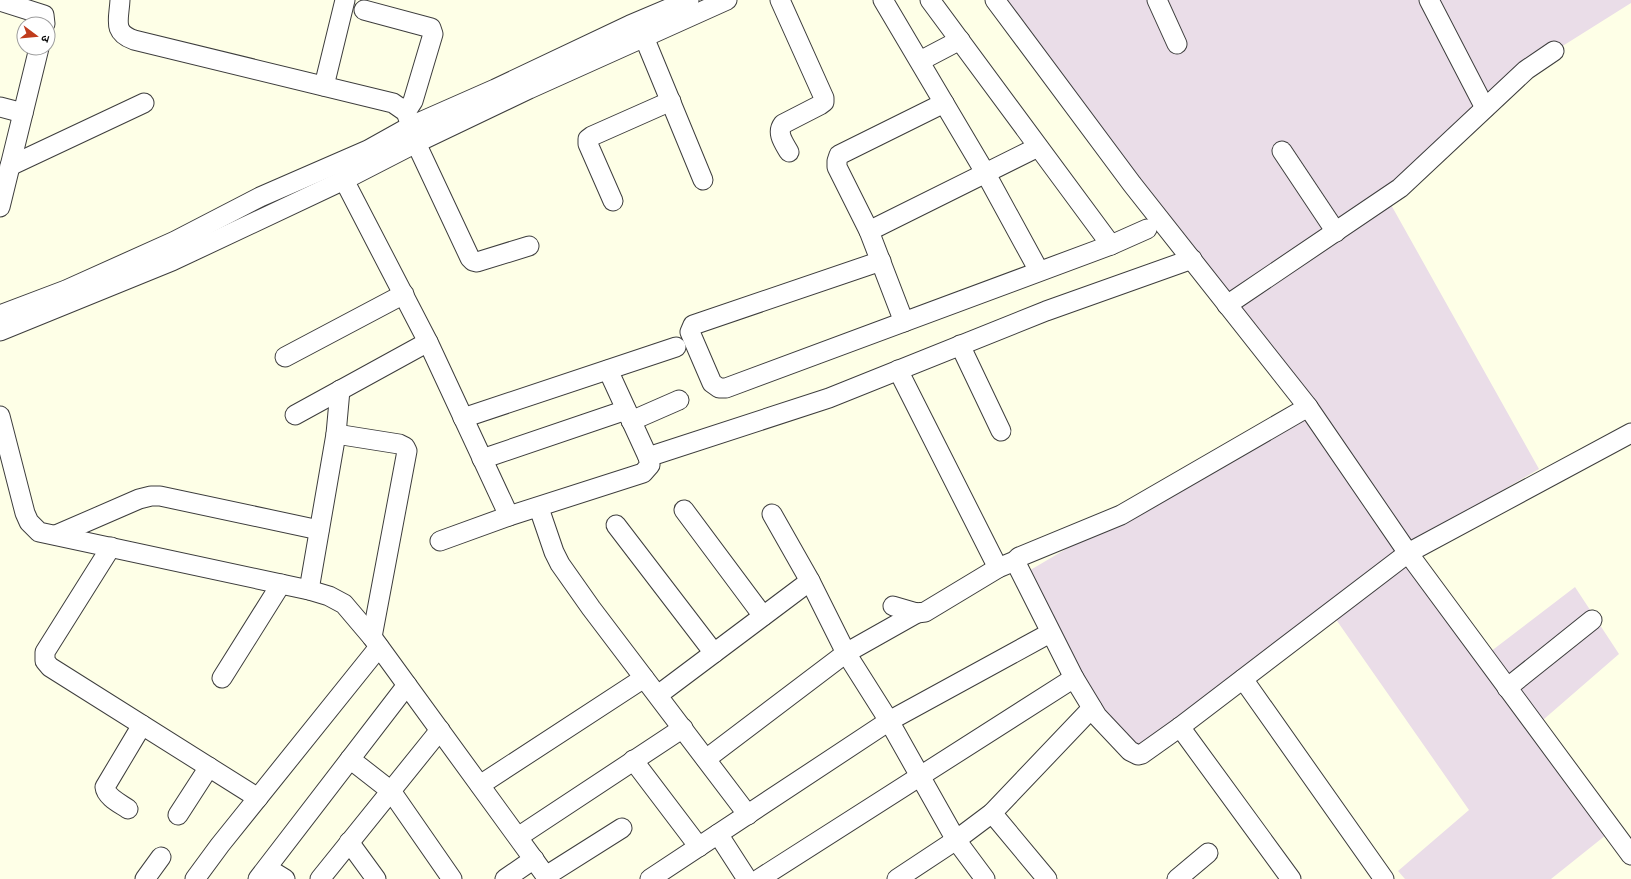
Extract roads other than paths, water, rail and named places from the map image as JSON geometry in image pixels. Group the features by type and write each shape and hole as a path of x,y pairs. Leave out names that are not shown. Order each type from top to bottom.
{"street":[{"path":"120,0 118,26 120,32 124,36 134,40 393,102 411,127 470,258 477,262 530,246"},
{"path":"324,86 346,0"},
{"path":"538,77 630,25 689,0"},
{"path":"0,331 172,261 344,180 369,158 411,127 538,77 644,38 727,0"},
{"path":"780,0 824,98 824,102 820,105 780,127 779,132 789,152"},
{"path":"883,0 986,174 1039,271"},
{"path":"930,0 1111,244"},
{"path":"995,0 1132,184 1308,407 1408,553 1631,855"},
{"path":"1157,0 1177,44"},
{"path":"1429,0 1485,108"},
{"path":"0,1 44,16"},
{"path":"364,10 430,28 433,31 413,101 411,127"},
{"path":"644,38 703,180"},
{"path":"920,61 960,40"},
{"path":"1227,305 1400,188 1526,70 1554,52"},
{"path":"0,207 37,56"},
{"path":"613,201 588,144 588,139 671,101"},
{"path":"10,166 144,103"},
{"path":"904,322 869,231 838,167 837,161 839,155 944,103"},
{"path":"0,107 23,113"},
{"path":"869,231 1038,147"},
{"path":"1282,151 1336,232"},
{"path":"0,315 66,290 175,241 260,197 369,158"},
{"path":"344,180 428,342 509,516"},
{"path":"881,261 693,325 690,332 712,383 716,387 722,388 904,322 1111,244 1146,229"},
{"path":"648,457 829,398 1046,311 1192,259"},
{"path":"285,357 404,294"},
{"path":"295,415 428,342"},
{"path":"960,345 1001,431"},
{"path":"463,418 676,347"},
{"path":"440,542 509,516 643,473 650,466 648,457 608,370"},
{"path":"898,370 998,568"},
{"path":"309,590 336,434 340,390"},
{"path":"482,459 679,400"},
{"path":"706,759 846,653 917,613 925,612 998,568 1015,561 1019,557 1122,515 1308,407"},
{"path":"0,416 29,522 39,532 309,590 329,596 344,604 407,685 547,877 622,828"},
{"path":"195,879 375,642 407,451 405,447 399,444 336,434"},
{"path":"1015,561 1050,633 1074,678 1097,716 1130,751 1142,754 1180,727 1408,553 1630,437"},
{"path":"56,535 139,499 151,496 160,496 319,530"},
{"path":"536,508 541,514 554,552 560,564 748,815"},
{"path":"684,510 763,616"},
{"path":"772,514 810,581 846,653 889,721 919,777 956,840 985,879"},
{"path":"616,525 714,653"},
{"path":"111,547 45,652 45,661 50,667 258,798"},
{"path":"658,695 810,581"},
{"path":"222,678 282,584"},
{"path":"893,606 917,613"},
{"path":"1507,688 1592,620"},
{"path":"650,879 889,721 1050,633"},
{"path":"480,785 644,678"},
{"path":"759,879 1074,678"},
{"path":"1243,679 1384,879"},
{"path":"285,879 263,873 407,685"},
{"path":"897,879 956,840 992,813 1092,708"},
{"path":"128,809 108,795 105,788 142,725"},
{"path":"1180,727 1291,879"},
{"path":"518,837 683,728"},
{"path":"320,879 440,730"},
{"path":"350,759 390,791 452,879"},
{"path":"633,760 699,847"},
{"path":"178,815 209,767"},
{"path":"992,813 1047,879"},
{"path":"718,834 747,879"},
{"path":"349,842 376,879"},
{"path":"1176,879 1208,853"},
{"path":"145,879 161,857"},
{"path":"505,879 534,859"}]}
